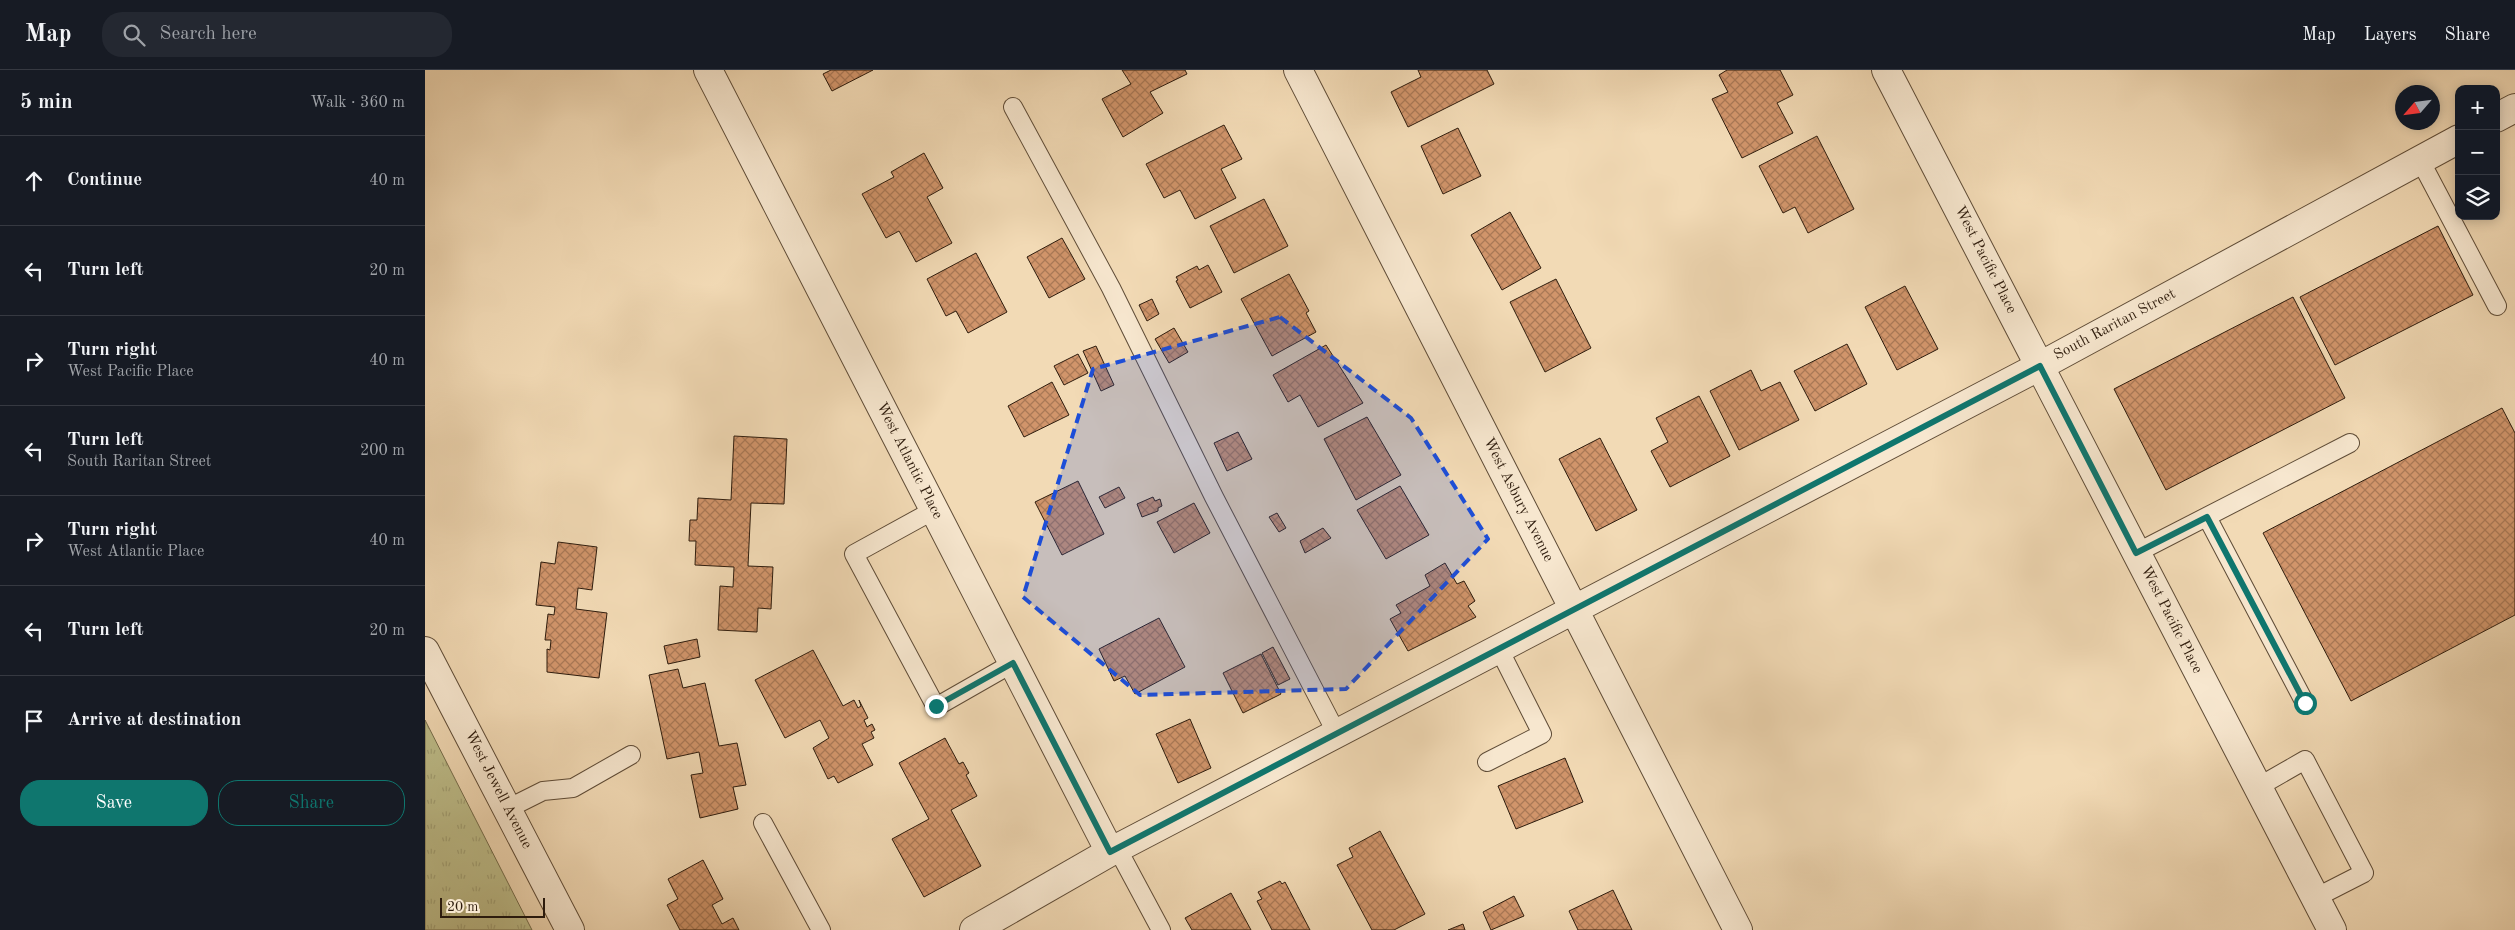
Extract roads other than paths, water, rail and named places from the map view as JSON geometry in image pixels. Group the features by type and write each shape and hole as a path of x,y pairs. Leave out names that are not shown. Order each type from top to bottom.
{"street":[{"name":"West Atlantic Place","path":"708,70 1013,663 1114,850"},
{"name":"West Asbury Avenue","path":"1298,70 1738,930"},
{"name":"West Pacific Place","path":"1886,70 2331,930"},
{"path":"2500,116 2515,108"},
{"name":"South Raritan Street","path":"974,930 1114,850 2040,366 2455,141"},
{"name":"West Jewell Avenue","path":"425,651 431,679 507,809 570,930"}],"lane":[{"path":"1013,107 1111,288 1214,497 1337,734"},
{"path":"2420,160 2497,306"},
{"path":"2136,553 2350,443"},
{"path":"934,510 854,554 936,706 1013,663"},
{"path":"2207,517 2305,703"},
{"path":"1487,762 1542,734 1499,649"},
{"path":"507,809 543,790 573,788 631,755"},
{"path":"2258,786 2305,760 2364,874 2315,898"},
{"path":"763,824 821,930"},
{"path":"1114,850 1161,930"}]}
